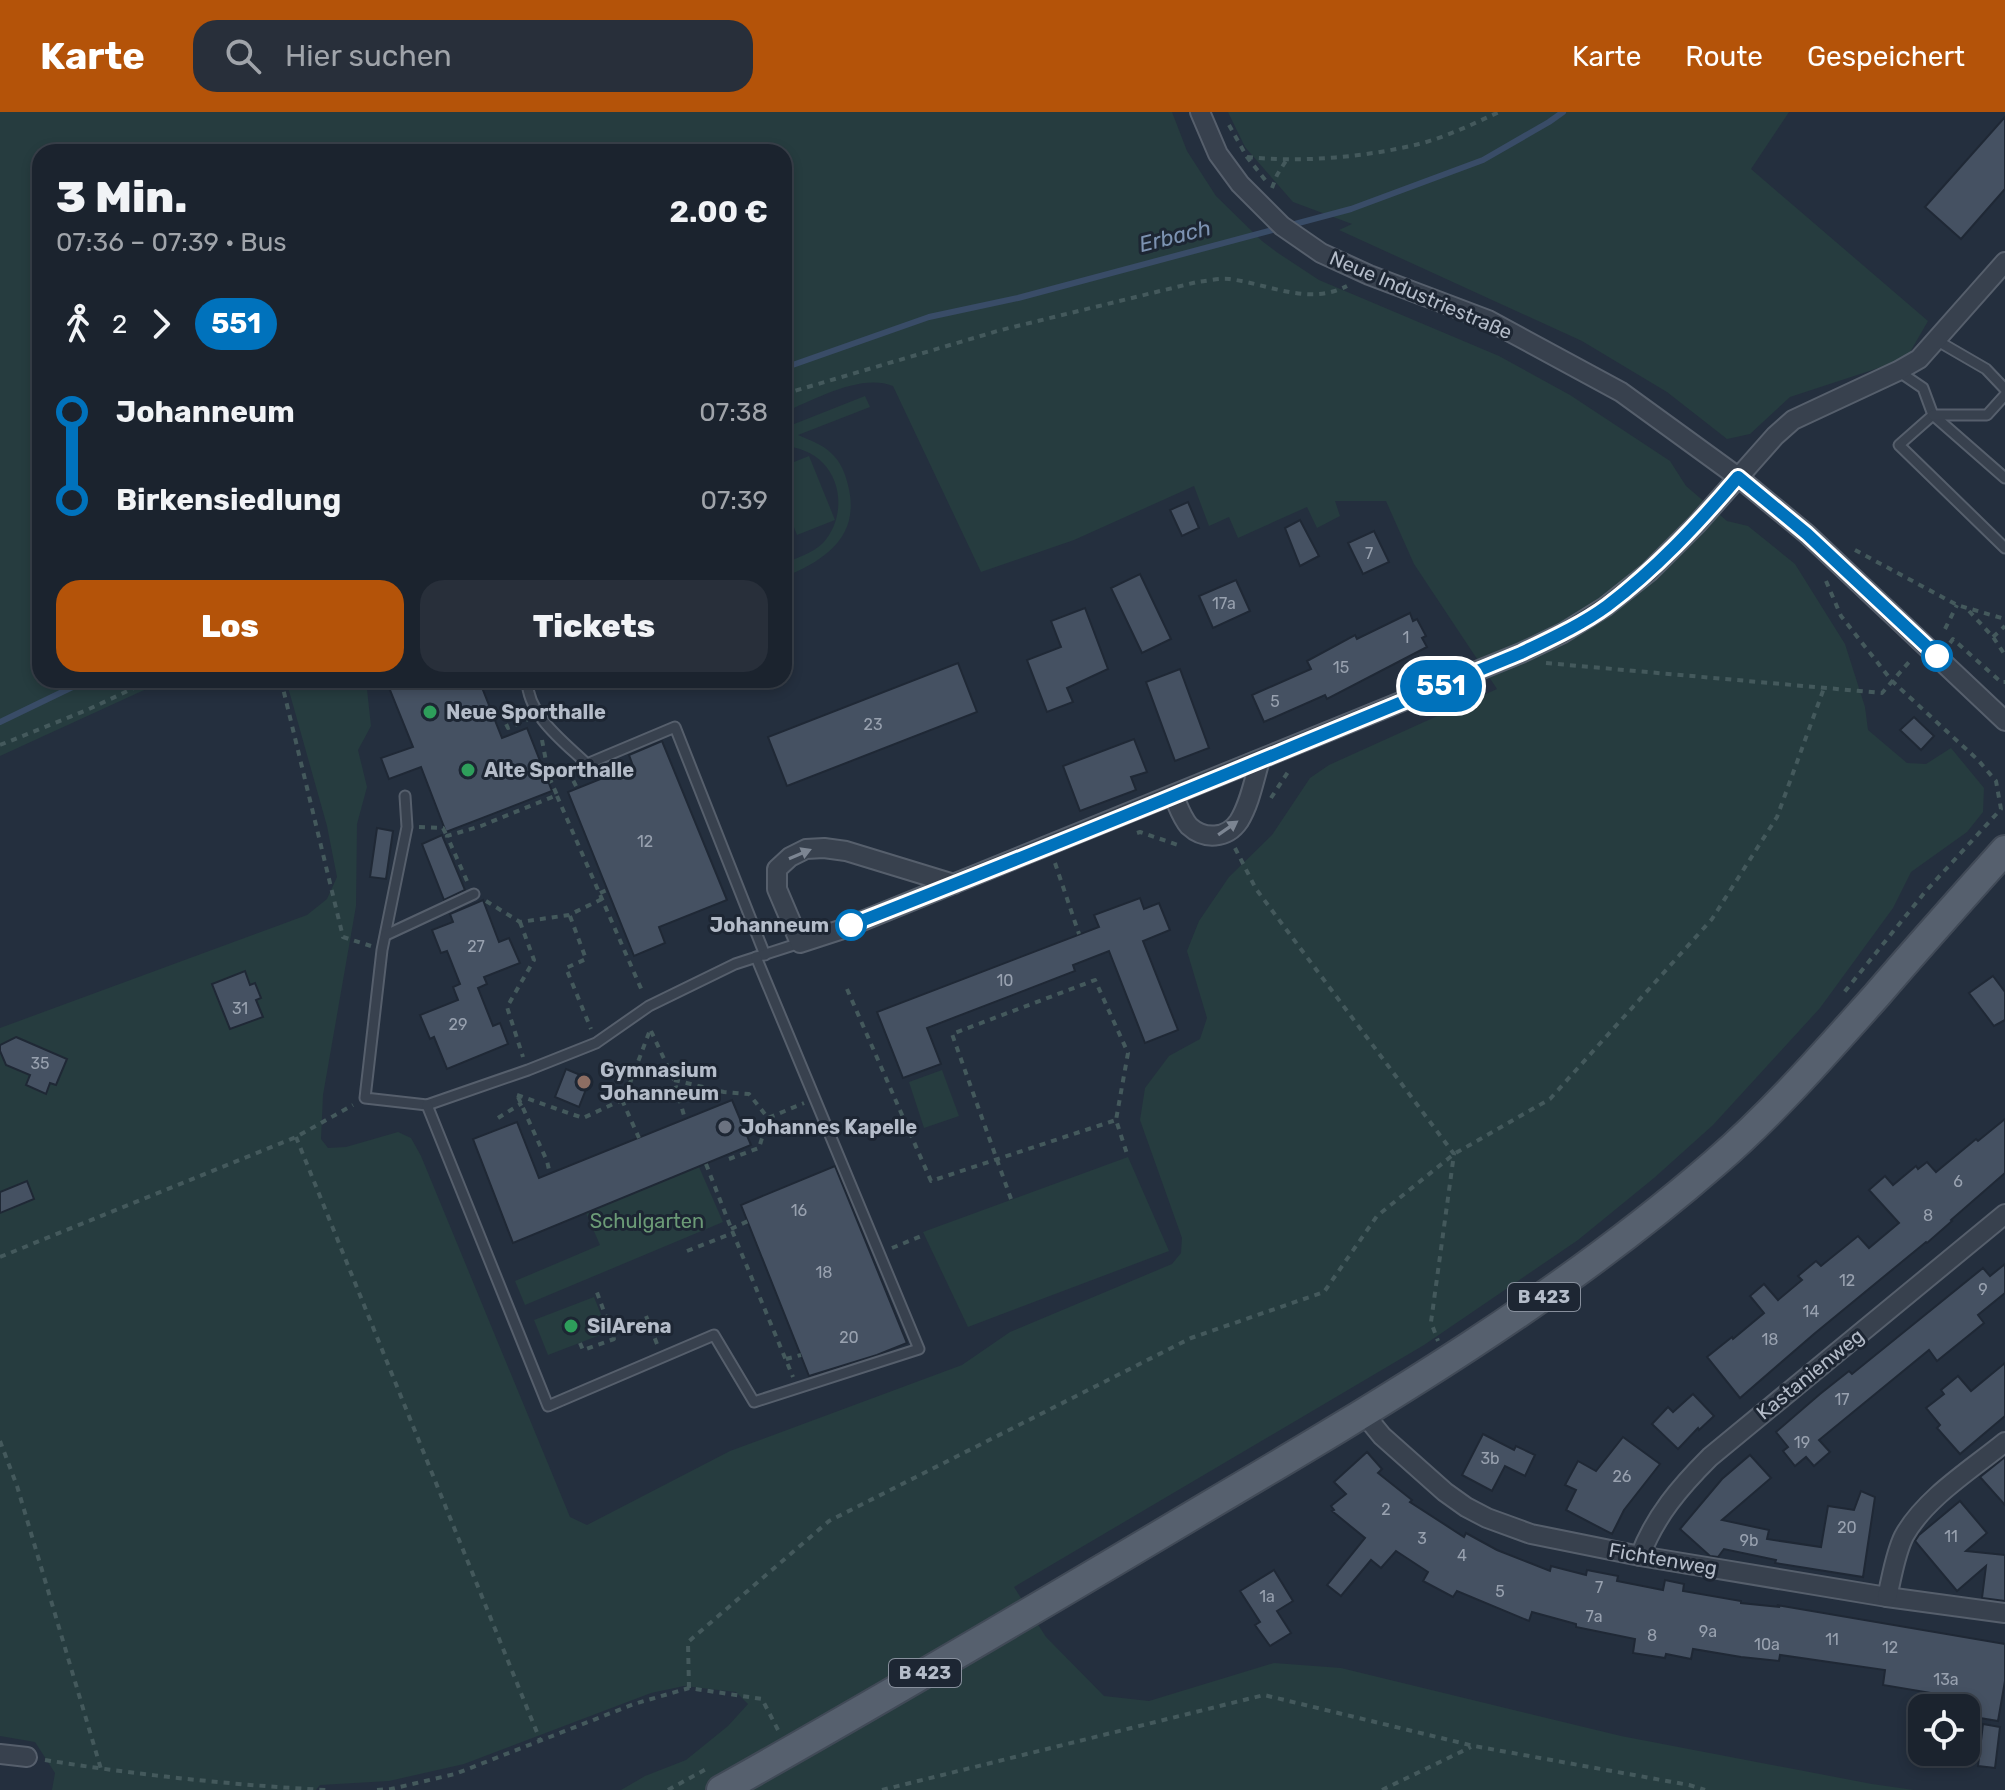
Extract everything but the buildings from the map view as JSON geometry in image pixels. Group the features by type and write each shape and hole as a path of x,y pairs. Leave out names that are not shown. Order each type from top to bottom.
{"main road":[{"name":"B 423","path":"721,1790 1364,1414 1530,1307 1593,1262 1719,1160 1775,1107 2005,850"}],"street":[{"name":"Neue Industriestraße","path":"1200,112 1218,154 1240,184 1282,226 1321,253 1369,275 1488,320 1621,392 1738,477 1807,534 2005,721"},
{"path":"954,884 846,851 824,848 806,849 790,857 777,869 777,889 800,943 840,930 1174,797 1563,633 1605,607 1649,572 1793,420 1919,359 2005,262"},
{"path":"1174,797 1187,824 1200,834 1215,836 1231,830 1249,799 1260,760"},
{"name":"Kastanienweg","path":"1640,1556 1659,1515 1687,1479 1710,1457 2005,1214"},
{"name":"Fichtenweg","path":"1364,1414 1382,1436 1445,1492 1487,1518 1531,1534 1640,1556 2004,1613"},
{"path":"1887,1597 1903,1538 1919,1514 2005,1442"},
{"path":"0,1754 27,1757"}],"lane":[{"path":"1936,340 1986,369 2005,389"},
{"path":"1898,371 1923,388 1933,415 2005,478"},
{"path":"2005,395 1987,415 1933,415 1899,445 2005,548"},
{"path":"427,1105 548,1406 714,1335 754,1402 919,1349 814,1098 675,727 587,764 538,715 527,688"},
{"path":"405,796 407,827 382,950 365,1098 427,1105 528,1070 596,1043 646,1008 735,964 800,943"},
{"path":"386,935 474,894"}],"path":[{"path":"1247,157 1287,159 1368,153 1420,144 1499,112"},
{"path":"1227,120 1247,157 1272,188 1287,159"},
{"path":"792,392 1001,330 1197,282 1227,279 1314,296 1338,291 1369,275"},
{"path":"1846,543 1857,552 1957,605 2005,619"},
{"path":"1824,575 1841,616 1892,681 1978,760 1996,781 2001,809 1925,892 1839,999"},
{"path":"1945,629 1957,605"},
{"path":"1966,608 2005,655"},
{"path":"1993,637 2005,626"},
{"path":"1937,656 1953,639 2001,682 2005,682"},
{"path":"1521,653 1526,661 1882,693 1909,662"},
{"path":"0,745 134,688"},
{"path":"283,688 343,937 382,950"},
{"path":"689,1688 688,1642 829,1521 1191,1338 1324,1292 1377,1216 1454,1154 1550,1099 1712,919 1777,817 1824,688"},
{"path":"492,711 499,709 508,728 538,715"},
{"path":"545,760 549,777 646,1008 650,1030 674,1080 685,1119"},
{"path":"549,777 587,764"},
{"path":"1268,804 1288,772 1301,766"},
{"path":"568,770 577,788"},
{"path":"447,839 557,795"},
{"path":"478,820 481,826"},
{"path":"407,827 443,828 474,894 520,922 534,960 507,1007 528,1070"},
{"path":"1231,830 1235,851 1256,889 1454,1154 1431,1322 1448,1360"},
{"path":"1126,837 1140,832 1190,848"},
{"path":"1227,853 1242,846"},
{"path":"1055,863 1079,934"},
{"path":"520,922 569,915 607,890"},
{"path":"569,915 586,959 566,968 596,1043"},
{"path":"1011,1199 952,1034 1095,980 1128,1053 1116,1120 1128,1157"},
{"path":"847,989 931,1181 1116,1120"},
{"path":"517,1095 583,1118 622,1100 650,1030"},
{"path":"508,1077 522,1103 550,1174"},
{"path":"674,1080 724,1092 749,1094 768,1118"},
{"path":"0,1257 296,1137 365,1098"},
{"path":"729,1159 759,1148 768,1118 814,1098"},
{"path":"622,1100 639,1138"},
{"path":"498,1118 522,1103"},
{"path":"296,1137 540,1740"},
{"path":"706,1164 797,1388"},
{"path":"687,1251 748,1221"},
{"path":"879,1253 924,1235"},
{"path":"580,1343 583,1350 614,1339 595,1287"},
{"path":"646,1316 662,1357"},
{"path":"786,1359 801,1355"},
{"path":"0,1441 17,1486 101,1769"},
{"path":"377,1790 455,1774 634,1704 689,1688 762,1699 778,1730 800,1746"},
{"path":"882,1790 1264,1695 1474,1746 1705,1790"},
{"path":"1382,1790 1474,1746"},
{"path":"27,1757 101,1769 326,1790"}],"green space":[{"path":"0,112 1172,112 1187,151 1216,196 1278,253 1319,280 1499,356 1570,395 1670,461 1686,486 1727,521 1748,526 1795,564 1845,644 1865,707 1868,730 1907,763 1926,764 1951,748 1984,788 1983,812 1967,832 1911,872 1893,908 1820,1008 1713,1125 1578,1240 1424,1345 1014,1587 1046,1637 1104,1696 1149,1701 1274,1663 1341,1668 1621,1736 1914,1790 621,1790 645,1776 686,1760 728,1726 748,1704 736,1692 684,1686 651,1693 464,1764 389,1781 320,1785 316,1790 52,1790 55,1773 35,1742 0,1736 0,1028 307,915 327,899 337,877 327,826 288,688 367,688 371,726 358,750 367,787 357,824 356,906 323,1095 321,1139 328,1148 346,1147 398,1132 411,1138 570,1517 587,1525 730,1451 962,1365 1010,1332 1172,1264 1181,1253 1182,1238 1140,1120 1145,1088 1169,1056 1200,1039 1207,1018 1187,951 1199,921 1229,877 1272,835 1310,778 1329,765 1497,689 1414,564 1386,501 1335,501 1340,516 1317,528 1307,507 1238,538 1229,517 1209,526 1194,486 1074,540 981,572 893,386 880,383 852,385 792,409 792,144 32,144 32,688 149,688 0,756"},
{"path":"1228,112 1789,112 1751,169 1928,321 1906,359 1790,397 1750,434 1727,439 1667,392 1582,341 1339,230 1352,224 1293,202 1245,147"},
{"path":"865,396 870,407 798,435 824,447 834,456 844,472 851,503 845,532 837,544 814,563 792,573 792,560 814,550 830,534 837,514 838,492 823,463 815,456 792,447 792,425"},
{"path":"809,456 835,520 797,535 792,522 792,463"},
{"path":"942,1070 959,1116 924,1128 909,1082"},
{"path":"1128,1157 1169,1251 968,1327 923,1232"},
{"name":"Schulgarten","path":"699,1167 723,1222 525,1305 515,1281 600,1245 586,1213"},
{"name":"SilArena","path":"594,1297 608,1332 548,1355 534,1320"}],"waterway":[{"name":"Erbach","path":"792,365 929,317 1018,298 1351,209 1483,160 1563,112"},
{"name":"Erbach","path":"0,722 70,688"}],"bus line":[{"name":"551","path":"851,925 1174,797 1563,633 1605,607 1649,572 1738,477 1807,534 1937,656"}],"place":[{"name":"Neue Sporthalle","path":"430,712"},
{"name":"Alte Sporthalle","path":"468,770"},
{"name":"Johanneum","path":"851,925"},
{"name":"Gymnasium Johanneum","path":"584,1082"},
{"name":"Johannes Kapelle","path":"725,1127"},
{"name":"SilArena","path":"571,1326"}]}
